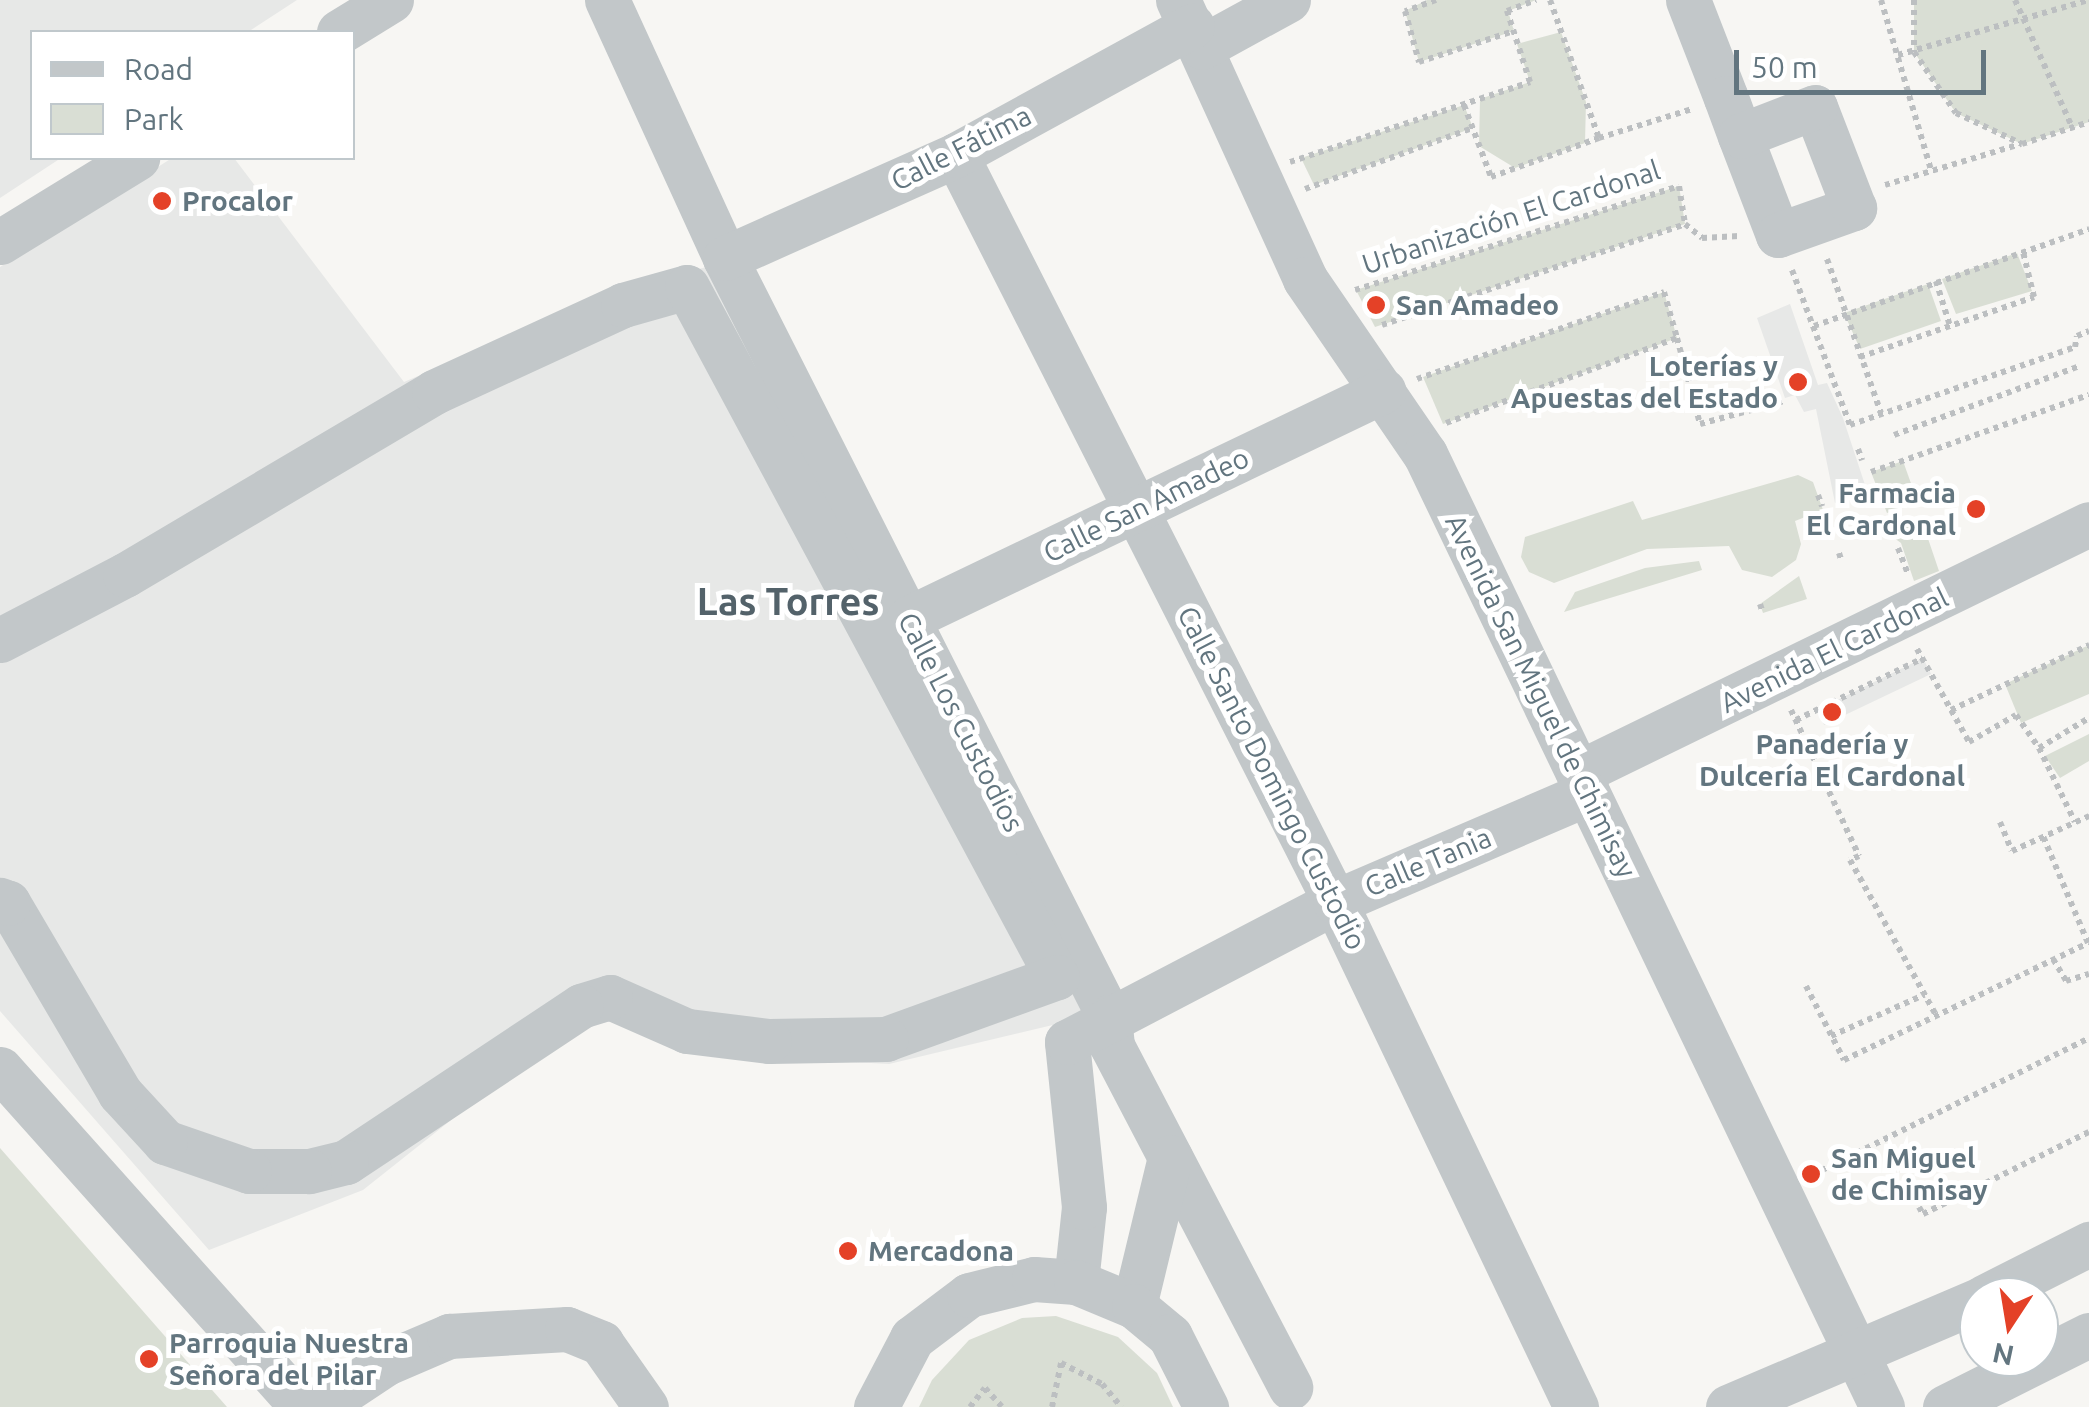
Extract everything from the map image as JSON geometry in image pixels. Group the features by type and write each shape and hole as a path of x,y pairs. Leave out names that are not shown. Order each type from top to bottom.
{"street":[{"path":"342,30 391,0"},
{"name":"Calle Los Custodios","path":"607,0 725,258 1110,1017 1112,1046 1290,1387"},
{"name":"Calle Fátima","path":"725,258 956,155 1191,24 1288,0"},
{"path":"1688,0 1733,117 1815,217"},
{"name":"Avenida San Miguel de Chimisay","path":"1191,24 1260,187 1333,319 1412,435 1781,1190 1882,1407"},
{"path":"1733,117 1815,107 1815,217"},
{"name":"Calle Santo Domingo Custodio","path":"956,155 1336,902 1576,1407"},
{"path":"0,242 134,160"},
{"path":"0,640 125,575 434,392 624,305 687,288 1057,978 886,1039 768,1042 688,1031 610,998 581,1006 346,1162 310,1171 249,1171 201,1160 154,1130 120,1094 8,903 0,900"},
{"name":"Calle San Amadeo","path":"909,618 1383,391"},
{"name":"Avenida El Cardonal","path":"1583,783 2089,524"},
{"name":"Calle Tania","path":"1076,1282 1083,1181 1066,1042 1336,902 1583,783"},
{"path":"0,1070 302,1407"},
{"path":"1134,1306 1170,1157"},
{"path":"2024,1277 2089,1244"},
{"path":"876,1407 912,1338 969,1295 1034,1278 1076,1282 1134,1306 1170,1336 1210,1402"},
{"path":"1728,1407 1858,1355 1959,1309"},
{"path":"320,1407 386,1363 449,1336 568,1329 601,1343 646,1407"},
{"path":"1946,1407 2089,1334"}],"path":[{"path":"1436,0 1404,11 1418,62 1514,31"},
{"path":"1260,187 1530,82 1507,11 1536,0"},
{"name":"Urbanización El Cardonal","path":"1550,0 1598,138"},
{"path":"1881,0 1931,170"},
{"path":"1914,0 1914,52 1956,113 2022,144"},
{"path":"2015,0 2073,129"},
{"path":"1898,55 2089,0"},
{"name":"Urbanización El Cardonal","path":"1464,105 1491,177 1598,138 1733,117"},
{"path":"1333,319 1685,224 1702,238 1815,217 1931,170 2089,122"},
{"path":"1260,187 1473,128"},
{"name":"Urbanización El Cardonal","path":"1333,319 1679,186 1685,224"},
{"path":"1815,217 1881,413"},
{"path":"1815,217 1814,326 1850,426 2075,348 2077,336 2089,331"},
{"path":"1814,326 1844,312 2089,229"},
{"path":"1860,357 2034,297 2022,252"},
{"path":"1936,281 1950,326"},
{"path":"1383,391 1664,292 1700,424 1784,400"},
{"path":"1412,435 1677,338"},
{"path":"1894,435 2080,366"},
{"path":"1871,472 2089,395"},
{"path":"1858,449 1862,460"},
{"path":"1818,495 1822,506"},
{"path":"1839,553 1842,562"},
{"path":"1760,604 1763,614"},
{"path":"1899,618 1968,742 2016,715 2039,748 2075,822"},
{"path":"1951,710 2089,645"},
{"path":"1796,720 1923,658"},
{"path":"1788,704 1859,856 1850,860 1936,1015"},
{"path":"2039,748 2089,718"},
{"path":"2000,822 2012,850 2089,816"},
{"path":"1806,986 1844,1060 2088,943 2043,836"},
{"path":"2054,959 2066,981 2089,974"},
{"path":"1831,1036 1924,995"},
{"path":"1781,1190 2089,1038"},
{"path":"1919,1207 1923,1214 2089,1132"},
{"path":"1052,1407 1061,1363 1102,1384 1121,1407"},
{"path":"970,1407 984,1388 1002,1407"}],"shaded area":[{"path":"0,0 297,0 251,30 30,30 30,160 58,160 0,198"},
{"path":"169,160 236,160 404,382 616,292 717,264 1099,1014 889,1064 691,1053 619,1019 562,1032 363,1190 209,1250 0,1011 0,267"},
{"path":"1790,304 1818,385 1827,383 1843,418 1868,494 1835,503 1816,409 1804,412 1795,395 1785,398 1757,318"},
{"path":"1923,658 1931,674 1824,725 1819,709"}],"green space":[{"path":"1427,0 1536,0 1508,11 1514,31 1419,62 1405,11"},
{"path":"1914,0 2089,0 2089,122 2022,144 1956,113 1914,52"},
{"path":"1561,32 1586,102 1585,143 1515,168 1479,146 1480,99 1530,82 1517,44"},
{"path":"1464,105 1473,128 1314,185 1301,158"},
{"path":"1679,186 1685,224 1375,327 1356,290"},
{"path":"2017,253 2032,291 1956,314 1942,279"},
{"path":"1928,284 1941,321 1860,349 1844,313"},
{"path":"1664,292 1677,338 1443,424 1423,377"},
{"path":"1903,461 1918,503 1887,513 1871,472"},
{"path":"1798,475 1813,482 1823,510 1795,521 1801,544 1796,560 1772,577 1742,570 1729,546 1647,549 1554,583 1529,572 1521,557 1525,537 1633,501 1642,520"},
{"path":"1921,518 1939,571 1914,581 1901,543 1890,535 1893,526"},
{"path":"1699,561 1702,570 1564,612 1575,592 1645,568"},
{"path":"1799,576 1807,599 1763,613 1760,604"},
{"path":"2089,645 2089,694 2021,723 2005,684"},
{"path":"2089,734 2089,761 2060,778 2045,756"},
{"path":"0,1148 227,1407 0,1407"},
{"path":"1056,1316 1118,1337 1157,1373 1173,1407 919,1407 932,1380 969,1340 1022,1318"}],"place":[{"name":"Procalor","path":"162,201"},
{"name":"San Amadeo","path":"1376,305"},
{"name":"Loterías y Apuestas del Estado","path":"1798,382"},
{"name":"Farmacia El Cardonal","path":"1976,509"},
{"name":"Panadería y Dulcería El Cardonal","path":"1832,712"},
{"name":"San Miguel de Chimisay","path":"1811,1174"},
{"name":"Mercadona","path":"848,1251"},
{"name":"Parroquia Nuestra Señora del Pilar","path":"149,1359"}],"district":[{"name":"Las Torres","path":"788,602"}]}
